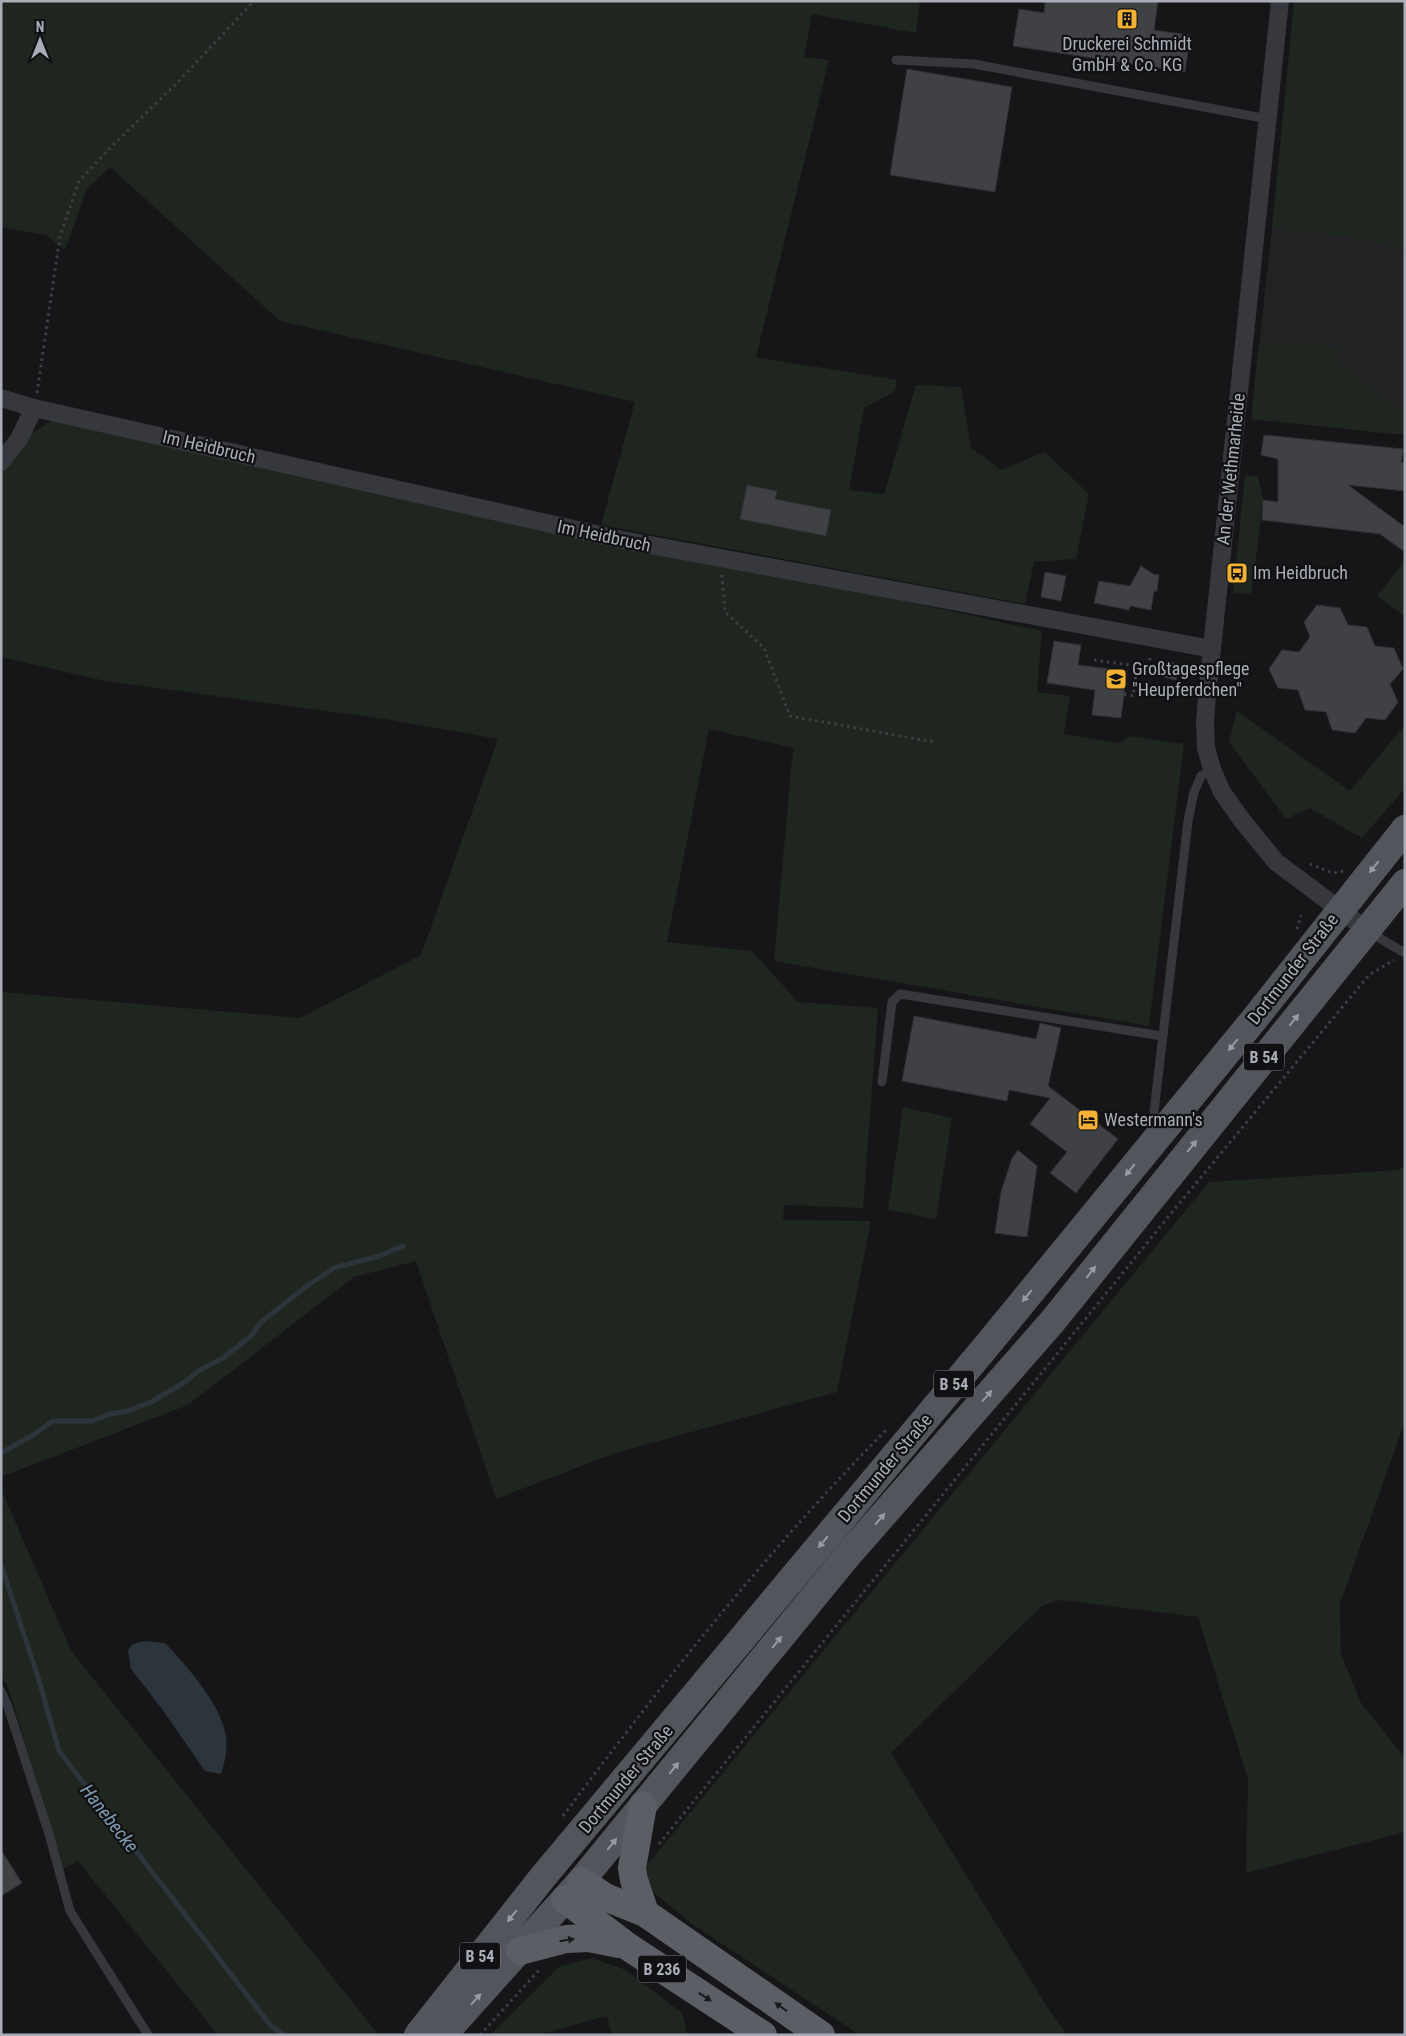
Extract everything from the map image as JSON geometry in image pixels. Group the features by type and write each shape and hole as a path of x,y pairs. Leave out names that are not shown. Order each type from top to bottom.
{"highway":[{"path":"643,1806 633,1865 634,1880 645,1913"},
{"name":"B 236","path":"562,1878 645,1913 821,2035"},
{"name":"B 236","path":"562,1878 627,1946 763,2035"},
{"path":"520,1951 566,1939 589,1938 627,1946"}],"main road":[{"name":"Dortmunder Straße","path":"418,2035 562,1878 989,1343 1245,1030 1405,829"},
{"name":"Dortmunder Straße","path":"444,2035 520,1951 562,1878 643,1806 848,1556 1052,1322 1161,1184 1405,883"}],"street":[{"name":"An der Wethmarheide","path":"1280,1 1212,649 1205,721 1206,748 1212,769 1222,792 1276,862 1367,930"},
{"name":"Im Heidbruch","path":"1,398 34,408 608,537 720,560 1212,649"},
{"path":"1,462 19,439 34,408"}],"lane":[{"path":"896,60 974,64 1268,119"},
{"path":"1154,1112 1188,822 1194,792 1201,776 1212,769"},
{"path":"1367,930 1405,953"},
{"path":"882,1082 892,1002 900,994 1162,1036"},
{"path":"1,1691 8,1707 49,1834 70,1910 148,2035"}],"path":[{"path":"34,408 60,236 79,181 176,84 254,1"},
{"path":"720,560 725,612 764,648 790,716 934,742"},
{"path":"1094,660 1148,668 1150,658"},
{"path":"1124,694 1133,696 1136,666"},
{"path":"1307,863 1333,873"},
{"path":"1296,934 1301,915"},
{"path":"633,1865 641,1864 673,1826 1173,1211 1369,975 1405,953"},
{"path":"562,1818 631,1725 730,1605 831,1486 890,1426"},
{"path":"480,2035 542,1967"}],"shaded area":[{"path":"1,1 920,1 916,33 812,14 804,57 829,60 756,357 897,380 895,391 864,408 849,490 884,494 916,385 961,387 971,448 1001,470 1045,452 1089,494 1076,559 1034,562 1025,604 601,525 635,402 280,321 110,167 87,189 65,250 46,235 1,227"},
{"path":"1294,1 1405,1 1405,249 1350,237 1272,228"},
{"path":"1272,228 1350,237 1405,249 1405,435 1251,419"},
{"path":"1259,343 1344,348 1335,360 1405,414 1405,435 1251,419"},
{"path":"51,421 76,421 1042,631 1037,692 1070,696 1064,734 1120,743 1131,736 1184,744 1149,1026 774,961 794,748 709,729 667,942 752,951 798,1002 878,1008 863,1208 784,1205 783,1220 871,1221 837,1392 615,1453 496,1499 416,1261 354,1277 188,1405 1,1477 1,992 300,1018 421,955 498,739 385,719 105,681 1,657 1,469 30,435"},
{"path":"1245,475 1258,477 1263,500 1252,591 1249,594 1233,593"},
{"path":"1405,560 1405,616 1377,596"},
{"path":"1237,711 1350,791 1405,725 1405,788 1362,838 1310,808 1286,819 1229,742"},
{"path":"903,1107 952,1118 936,1219 888,1210"},
{"path":"1405,1167 1405,1421 1340,1604 1341,1654 1361,1703 1405,1758 1405,1832 1246,1873 1248,1780 1198,1617 1061,1600 1043,1605 891,1753 1046,2005 1067,2035 860,2035 692,1924 648,1888 647,1865 1209,1182 1398,1170"},
{"path":"1,1489 71,1651 379,2035 218,2035 78,1861 63,1869 8,1687 1,1674"},
{"path":"145,1641 165,1643 183,1662 210,1698 223,1724 226,1736 226,1755 221,1774 205,1771 162,1709 131,1669 128,1650 133,1644"},
{"path":"592,1958 626,1970 683,2014 687,2035 612,2035 607,2016 537,2035 490,2035 560,1966"}],"building":[{"path":"1045,1 1158,1 1154,30 1190,35 1185,72 1013,46 1019,9 1044,13"},
{"path":"907,69 1012,87 995,192 890,175"},
{"path":"1264,435 1403,449 1401,462 1405,464 1405,491 1348,485 1405,527 1405,552 1380,534 1262,520 1263,500 1278,502 1278,459 1261,455"},
{"path":"747,485 777,491 775,499 831,510 826,536 740,519"},
{"path":"1141,566 1153,574 1159,575 1157,591 1154,591 1151,610 1130,606 1129,610 1094,603 1099,581 1130,586"},
{"path":"1045,572 1066,576 1061,601 1041,597"},
{"path":"1317,605 1340,608 1348,625 1367,627 1375,646 1394,648 1403,669 1390,684 1398,702 1385,720 1366,718 1355,733 1332,730 1326,712 1305,710 1298,690 1278,688 1269,669 1282,650 1299,652 1310,637 1304,622"},
{"path":"1054,641 1081,645 1078,665 1127,671 1121,718 1092,715 1095,690 1047,683"},
{"path":"1166,661 1179,664 1176,680 1163,677"},
{"path":"914,1016 1036,1039 1040,1023 1061,1028 1048,1086 1118,1139 1076,1193 1050,1173 1067,1152 1030,1124 1050,1098 1009,1090 1007,1101 902,1081"},
{"path":"1018,1150 1037,1166 1027,1237 995,1233 1001,1192 1012,1158"},
{"path":"1,1850 22,1883 1,1896"}],"waterway":[{"path":"1,1453 53,1421 92,1421 110,1414 128,1411 153,1401 185,1382 198,1371 223,1358 251,1336 261,1322 307,1286 334,1268 379,1256 403,1246"},
{"name":"Hanebecke","path":"1,1565 38,1677 59,1751 271,2026 285,2035"}],"place":[{"name":"Druckerei Schmidt GmbH & Co. KG","path":"1127,19"},
{"name":"Im Heidbruch","path":"1237,573"},
{"name":"Großtagespflege \"Heupferdchen\"","path":"1116,679"},
{"name":"Westermann's","path":"1088,1120"}]}
